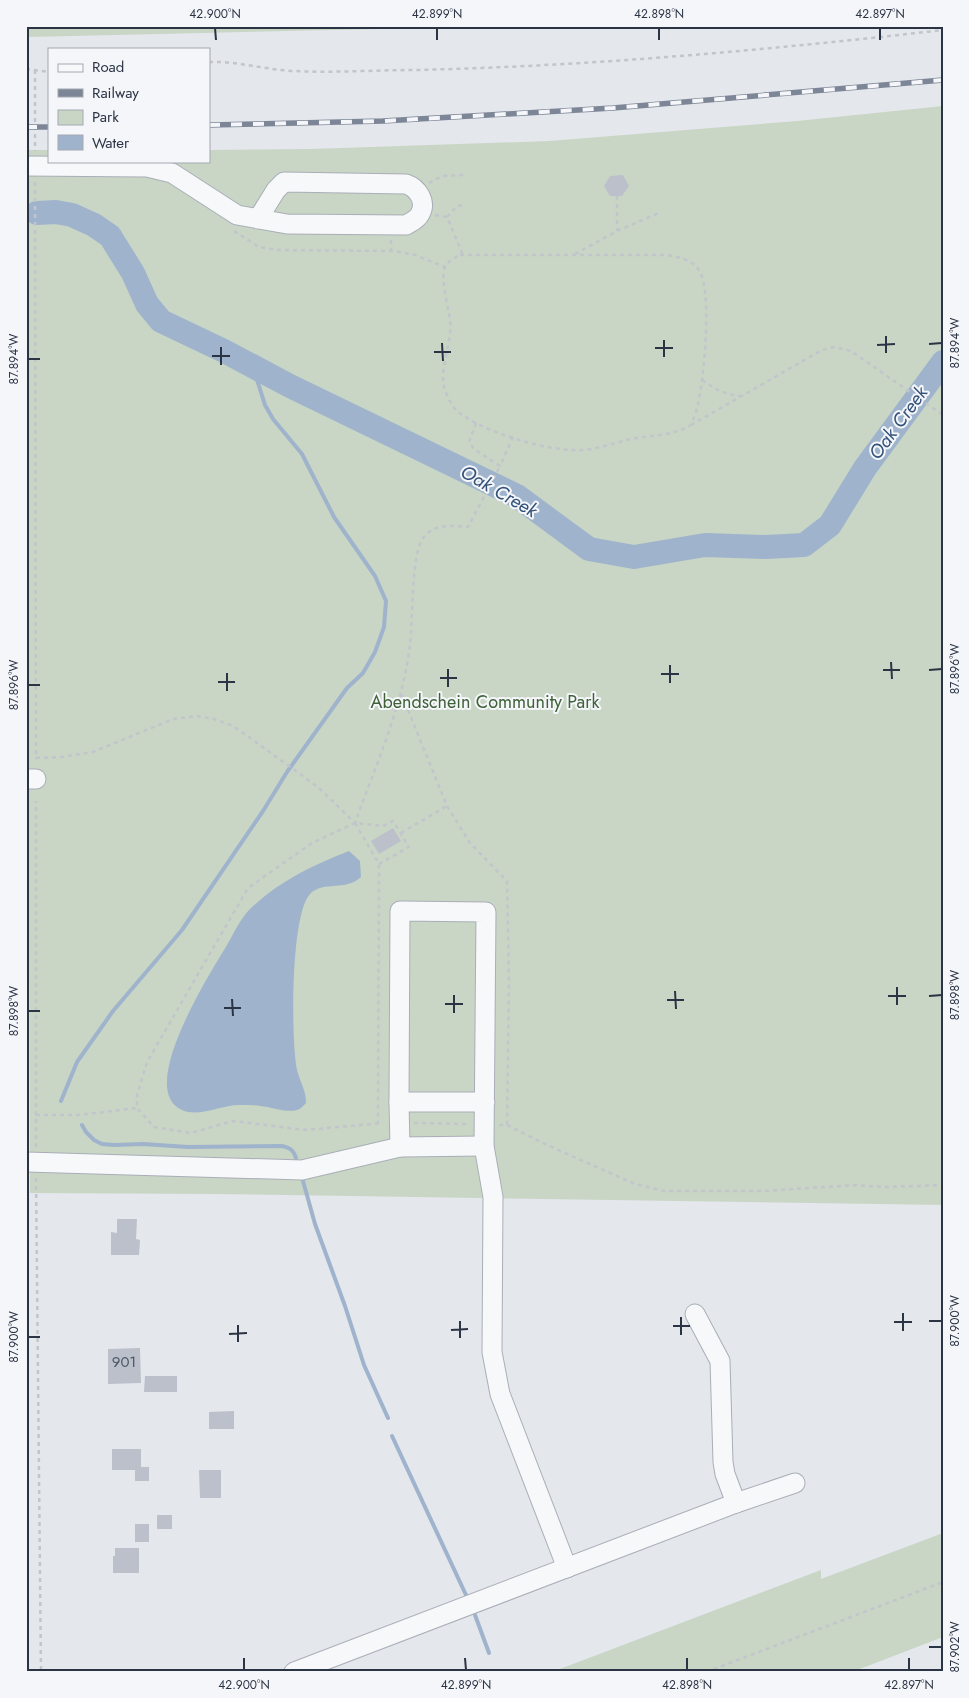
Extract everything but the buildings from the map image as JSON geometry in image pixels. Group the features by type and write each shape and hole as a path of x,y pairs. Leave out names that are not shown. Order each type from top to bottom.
{"street":[{"path":"31,166 147,167 172,173 237,215 258,219 288,224 406,224 415,220 421,213 422,199 413,186 406,184 284,182 276,190 258,219"},
{"path":"400,1146 400,911 486,912 484,1146 493,1197 492,1352 500,1394 567,1568"},
{"path":"399,1102 484,1102"},
{"path":"32,1160 302,1170 400,1146 484,1146"},
{"path":"695,1314 720,1361 723,1462 725,1474 736,1503"},
{"path":"294,1672 736,1503 795,1483"}],"path":[{"path":"210,62 229,62 295,71 571,64 810,45 943,30"},
{"path":"26,69 48,72"},
{"path":"34,70 31,166 36,758 62,757 93,752 173,719 197,716 214,719 233,726 318,787 355,822 379,864 378,1124"},
{"path":"418,192 423,186 442,176 465,175"},
{"path":"617,196 617,231"},
{"path":"447,217 457,206 464,205"},
{"path":"572,255 617,231 661,212"},
{"path":"421,213 447,217"},
{"path":"447,217 463,255"},
{"path":"691,425 699,400 702,379 706,318 705,289 700,272 689,259 668,255 463,255 450,261 444,268 444,282 451,326 444,369 444,390 455,409 476,423 513,438 560,449 585,450 628,440 680,432 822,350 834,347 851,351 943,415"},
{"path":"702,379 718,391 729,395 741,396"},
{"path":"476,423 469,442 474,449 500,466"},
{"path":"355,822 401,694 410,644 416,554 423,538 434,528 445,525 468,527 513,438"},
{"path":"36,801 36,1115 32,1160 41,1672"},
{"path":"401,833 447,806"},
{"path":"379,864 409,846 393,821 383,826 355,822 312,843 248,888 147,1062 137,1095 137,1108 154,1127 191,1133 233,1121 305,1130 385,1123"},
{"path":"36,1115 78,1115 137,1108"},
{"path":"507,1125 635,1184 664,1192 764,1191 855,1185 886,1187 943,1185"},
{"path":"706,1672 943,1582"}],"green space":[{"path":"27,26 511,26 28,37"},
{"name":"Abendschein Community Park","path":"943,106 943,1205 30,1193 26,150 48,150 48,162 210,162 210,150 312,149 549,141 797,121"},
{"path":"943,1533 943,1637 852,1672 552,1672 821,1570 821,1579"}],"water":[{"path":"349,851 360,861 361,877 352,883 320,888 311,893 304,905 299,924 294,978 294,1033 297,1070 306,1103 300,1109 293,1111 246,1105 234,1105 204,1112 182,1110 170,1098 167,1080 171,1056 193,1004 241,920 252,907 274,889 310,868"}],"waterway":[{"name":"Oak Creek","path":"37,213 56,212 72,215 94,225 110,236 133,273 147,304 161,321 517,496 589,549 634,557 705,545 766,547 804,545 830,525 865,468 943,362"},
{"path":"61,1101 77,1062 113,1011 182,930 263,811 287,772 347,688 363,673 375,652 384,627 386,601 375,576 334,517 302,454 273,419 265,405 253,367"},
{"path":"82,1125 94,1140 102,1144 188,1147 282,1146 292,1150 296,1158"},
{"path":"303,1181 315,1224 364,1365 388,1418"},
{"path":"392,1436 466,1595"},
{"path":"475,1615 489,1653"}],"railway":[{"path":"210,125 383,121 613,108 943,80"},
{"path":"26,127 48,127"}]}
